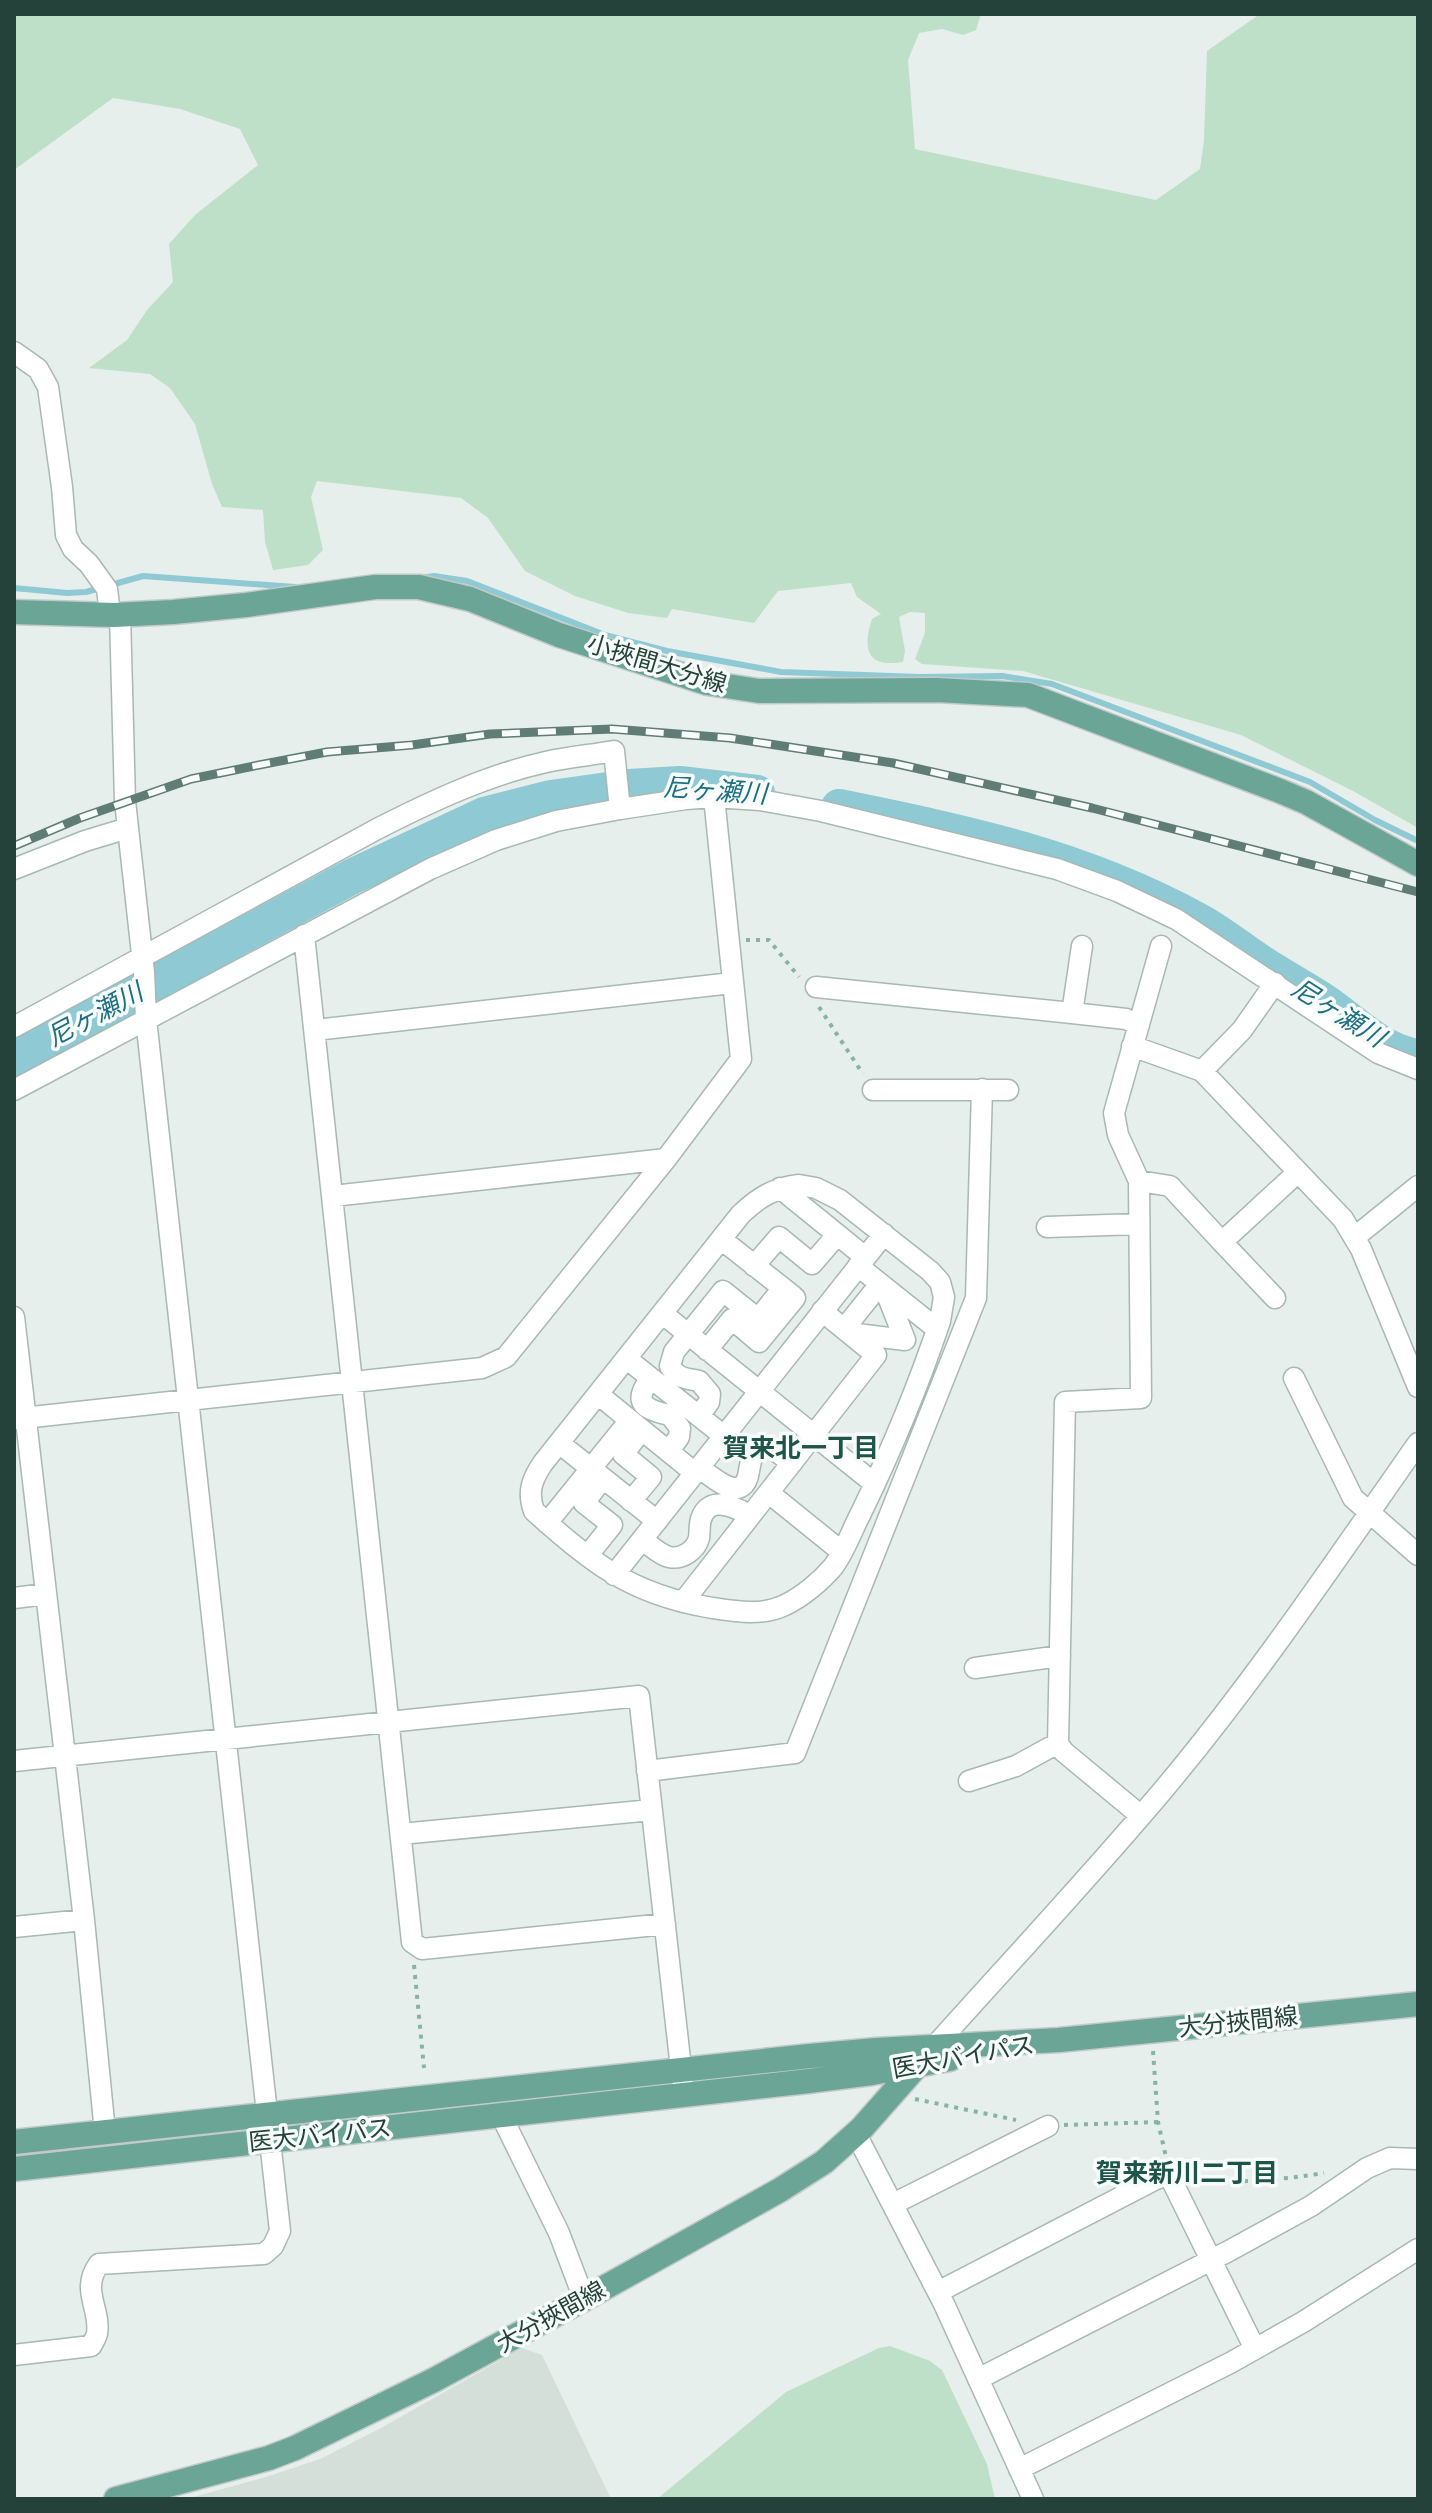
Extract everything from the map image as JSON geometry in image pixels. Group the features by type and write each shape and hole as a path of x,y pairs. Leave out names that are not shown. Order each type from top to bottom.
{"main road":[{"name":"小挾間大分線","path":"14,612 115,615 224,607 375,587 419,587 470,599 559,635 707,683 759,691 937,690 1028,695 1306,802 1418,864"},
{"name":"大分挾間線","path":"1059,2040 1418,2004"},
{"name":"医大バイパス","path":"14,2142 876,2050 1059,2040"},
{"name":"医大バイパス","path":"14,2169 841,2077 1059,2040"},
{"name":"大分挾間線","path":"116,2499 295,2448 434,2380 584,2299 824,2162 856,2134 934,2047"}],"street":[{"path":"14,352 38,369 48,387 66,535 73,549 89,564 107,589 115,615 125,801 146,1015 280,2231 273,2246 264,2254 99,2264 91,2275 97,2334 91,2346 14,2355"},
{"path":"14,1027 143,966 377,829 436,800 546,762 614,751 620,802"},
{"path":"20,1419 482,1368 506,1357 666,1159 741,1059 714,797"},
{"path":"14,1090 146,1015 399,884 496,840 620,802 714,797 787,804 1057,869 1117,891 1176,919 1378,1053 1418,1069"},
{"path":"14,869 128,828"},
{"path":"304,935 412,1942 422,1949 665,1924"},
{"path":"1072,1013 1082,946"},
{"path":"1140,1815 1064,1752 1058,1743 1065,1402 1141,1398 1139,1181 1118,1135 1114,1113 1161,946"},
{"path":"315,1030 732,983"},
{"path":"1202,1071 1242,1030 1275,983"},
{"path":"816,987 1126,1019 1139,1025"},
{"path":"1132,1046 1202,1071 1343,1219 1355,1237 1418,1387"},
{"path":"647,1771 795,1753 976,1298 982,1089"},
{"path":"873,1090 1008,1090"},
{"path":"333,1196 666,1159"},
{"path":"1222,1242 1298,1172"},
{"path":"1139,1181 1170,1186 1275,1298"},
{"path":"799,1185 840,1200 930,1271 940,1282 944,1297 937,1329 896,1438 842,1552 832,1567 786,1605 747,1612 683,1602 641,1589 614,1575 534,1511 530,1491 538,1470 741,1214 758,1199 780,1188 799,1185"},
{"path":"1355,1237 1418,1186"},
{"path":"780,1188 837,1235 882,1286 937,1329"},
{"path":"1047,1227 1139,1224"},
{"path":"614,1575 884,1234"},
{"path":"754,1266 779,1237 812,1264 837,1235"},
{"path":"683,1602 876,1355 789,1293 721,1239"},
{"path":"846,1331 905,1340 882,1286"},
{"path":"846,1331 882,1286"},
{"path":"699,1416 709,1402 708,1390 699,1381 678,1376 670,1366 671,1358 688,1334 723,1291 758,1319 789,1293"},
{"path":"707,1350 732,1319 759,1342 789,1293"},
{"path":"663,1314 875,1484"},
{"path":"14,1317 20,1419 46,1594 105,2132"},
{"path":"627,1359 724,1436"},
{"path":"651,1378 642,1392 644,1406 656,1413 670,1415 680,1428 679,1437 669,1451"},
{"path":"1294,1378 1353,1498 1418,1555"},
{"path":"599,1395 669,1451 723,1486 741,1486 747,1478 751,1456 761,1448 773,1449 792,1463"},
{"path":"547,1523 597,1473 636,1425"},
{"path":"631,1501 651,1477 623,1454 636,1425"},
{"path":"559,1443 657,1521"},
{"path":"934,2047 1140,1815 1252,1678 1418,1443"},
{"path":"588,1555 612,1525 584,1503 597,1473"},
{"path":"769,1493 842,1552"},
{"path":"642,1540 668,1557 678,1557 686,1555 696,1545 701,1519 708,1509 728,1504 750,1516"},
{"path":"14,1598 46,1594"},
{"path":"975,1668 1060,1656"},
{"path":"14,1761 639,1696 684,2095"},
{"path":"969,1781 1016,1766 1058,1743"},
{"path":"401,1834 652,1810"},
{"path":"14,1927 84,1920"},
{"path":"501,2115 559,2233 584,2299"},
{"path":"893,2204 1048,2126"},
{"path":"856,2134 938,2292 1033,2499"},
{"path":"978,2379 1311,2206 1367,2168 1390,2158 1418,2159"},
{"path":"938,2292 1152,2181 1163,2176 1170,2177 1255,2349"},
{"path":"1019,2469 1255,2349 1418,2249"}],"path":[{"path":"412,1942 424,2068"},
{"path":"1153,2044 1158,2122 1170,2177 1231,2183 1293,2178 1331,2171"}],"shaded area":[{"path":"522,2348 542,2355 611,2499 186,2499 320,2459"}],"green space":[{"path":"14,14 981,14 976,30 963,35 942,29 919,33 908,60 915,149 1156,200 1200,169 1207,51 1260,14 1418,14 1418,828 1353,791 1241,735 1023,671 922,664 915,659 925,633 925,613 910,612 899,617 905,651 903,662 875,659 868,647 869,630 872,619 881,614 857,597 851,583 778,591 754,623 672,609 667,618 628,613 575,596 525,571 488,518 461,498 317,481 311,497 323,550 308,565 273,570 265,542 263,510 222,507 195,424 170,388 150,374 89,368 127,340 147,310 173,282 169,244 195,215 258,165 240,129 180,109 113,98 14,170"},
{"path":"890,2346 930,2361 942,2370 987,2464 995,2499 657,2499 786,2392 879,2348"}],"waterway":[{"path":"14,588 86,592 143,576 295,587"},
{"path":"422,578 434,576 467,581 605,635 667,651 781,672 919,677 1002,676 1052,684 1310,782 1418,841"},
{"name":"尼ヶ瀬川","path":"14,1059 351,877 484,815 551,798 629,787 680,784 757,793"},
{"name":"尼ヶ瀬川","path":"839,807 978,838 1110,879 1197,920 1325,1002 1380,1042 1418,1057"}],"railway":[{"path":"14,846 80,818 191,779 259,765 327,752 490,734 612,729 730,738 893,763 1092,808 1418,892"}],"district":[{"name":"賀来北一丁目","path":"801,1448"},
{"name":"賀来新川二丁目","path":"1187,2173"}]}
